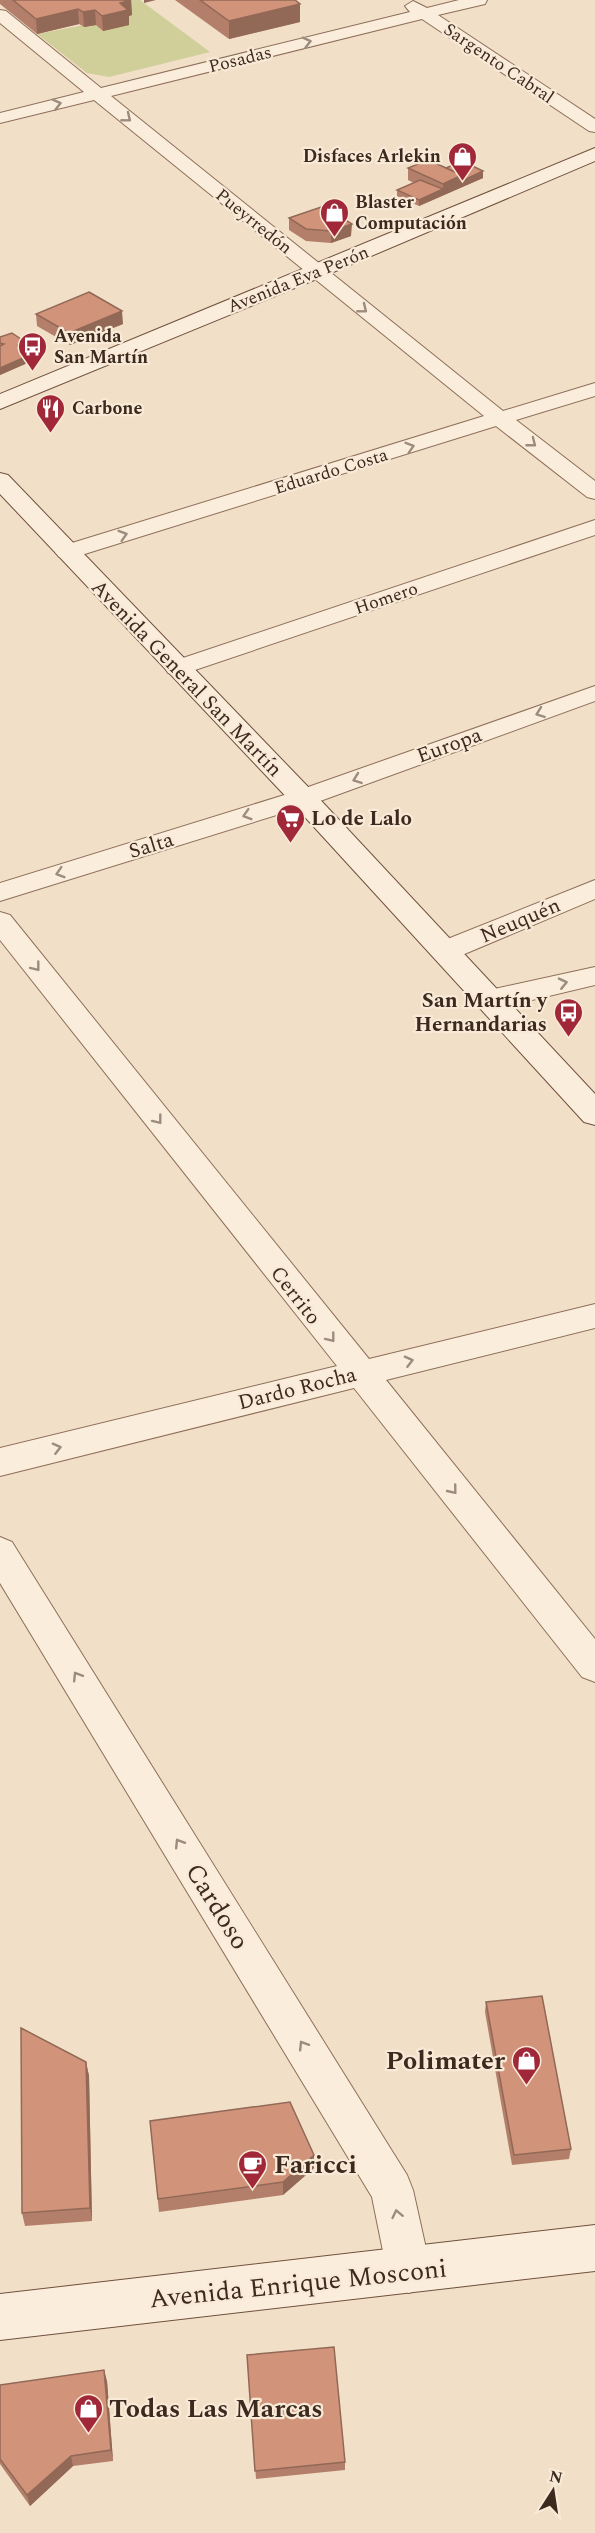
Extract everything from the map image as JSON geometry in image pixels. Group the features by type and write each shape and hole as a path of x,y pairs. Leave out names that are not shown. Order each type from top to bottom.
{"main road":[{"name":"Avenida Eva Perón","path":"0,402 317,272 595,154"},
{"name":"Avenida General San Martín","path":"0,480 303,798 595,1114"},
{"name":"Avenida Enrique Mosconi","path":"0,2317 595,2248"}],"street":[{"name":"Sargento Cabral","path":"404,0 595,127"},
{"name":"Posadas","path":"0,118 479,0"},
{"name":"Pueyrredón","path":"0,15 500,419 595,492"},
{"name":"Eduardo Costa","path":"67,552 595,389"},
{"name":"Homero","path":"177,668 595,527"},
{"name":"Europa","path":"303,798 595,693"},
{"name":"Salta","path":"0,892 303,798"},
{"name":"Neuquén","path":"446,951 595,889"},
{"name":"Cerrito","path":"0,921 358,1373 595,1666"},
{"path":"489,1000 595,976"},
{"name":"Dardo Rocha","path":"0,1462 595,1316"},
{"name":"Cardoso","path":"0,1552 393,2190 409,2271"}],"shaded area":[{"path":"112,0 140,0 210,52 109,77 87,73 37,34 131,16"}],"building":[{"path":"13,0 131,0 120,3 128,10 102,16 95,10 83,12 78,9 36,19"},
{"path":"200,0 295,0 300,4 229,21"},
{"path":"428,160 462,175 443,184 408,168"},
{"path":"462,161 483,171 462,181 462,175 446,168"},
{"path":"420,180 443,189 419,200 397,190"},
{"path":"324,206 352,224 331,231 306,229 289,218"},
{"path":"89,292 122,311 69,333 36,314"},
{"path":"12,333 33,347 17,345 32,354 0,368 0,346 4,344 0,343 0,337"},
{"name":"Polimater","path":"542,1996 571,2149 514,2155 486,2002"},
{"path":"21,2028 86,2062 90,2208 22,2213"},
{"path":"290,2102 314,2155 283,2182 158,2199 150,2121"},
{"path":"334,2347 345,2462 255,2471 247,2355"},
{"path":"104,2370 111,2450 71,2456 27,2495 0,2459 0,2385"}],"place":[{"name":"Disfaces Arlekin","path":"462,182"},
{"name":"Blaster Computación","path":"334,238"},
{"name":"Avenida San Martín","path":"33,372"},
{"name":"Carbone","path":"51,434"},
{"name":"Lo de Lalo","path":"290,844"},
{"name":"San Martín y Hernandarias","path":"568,1038"},
{"name":"Polimater","path":"526,2086"},
{"name":"Faricci","path":"253,2190"},
{"name":"Todas Las Marcas","path":"88,2434"}]}
